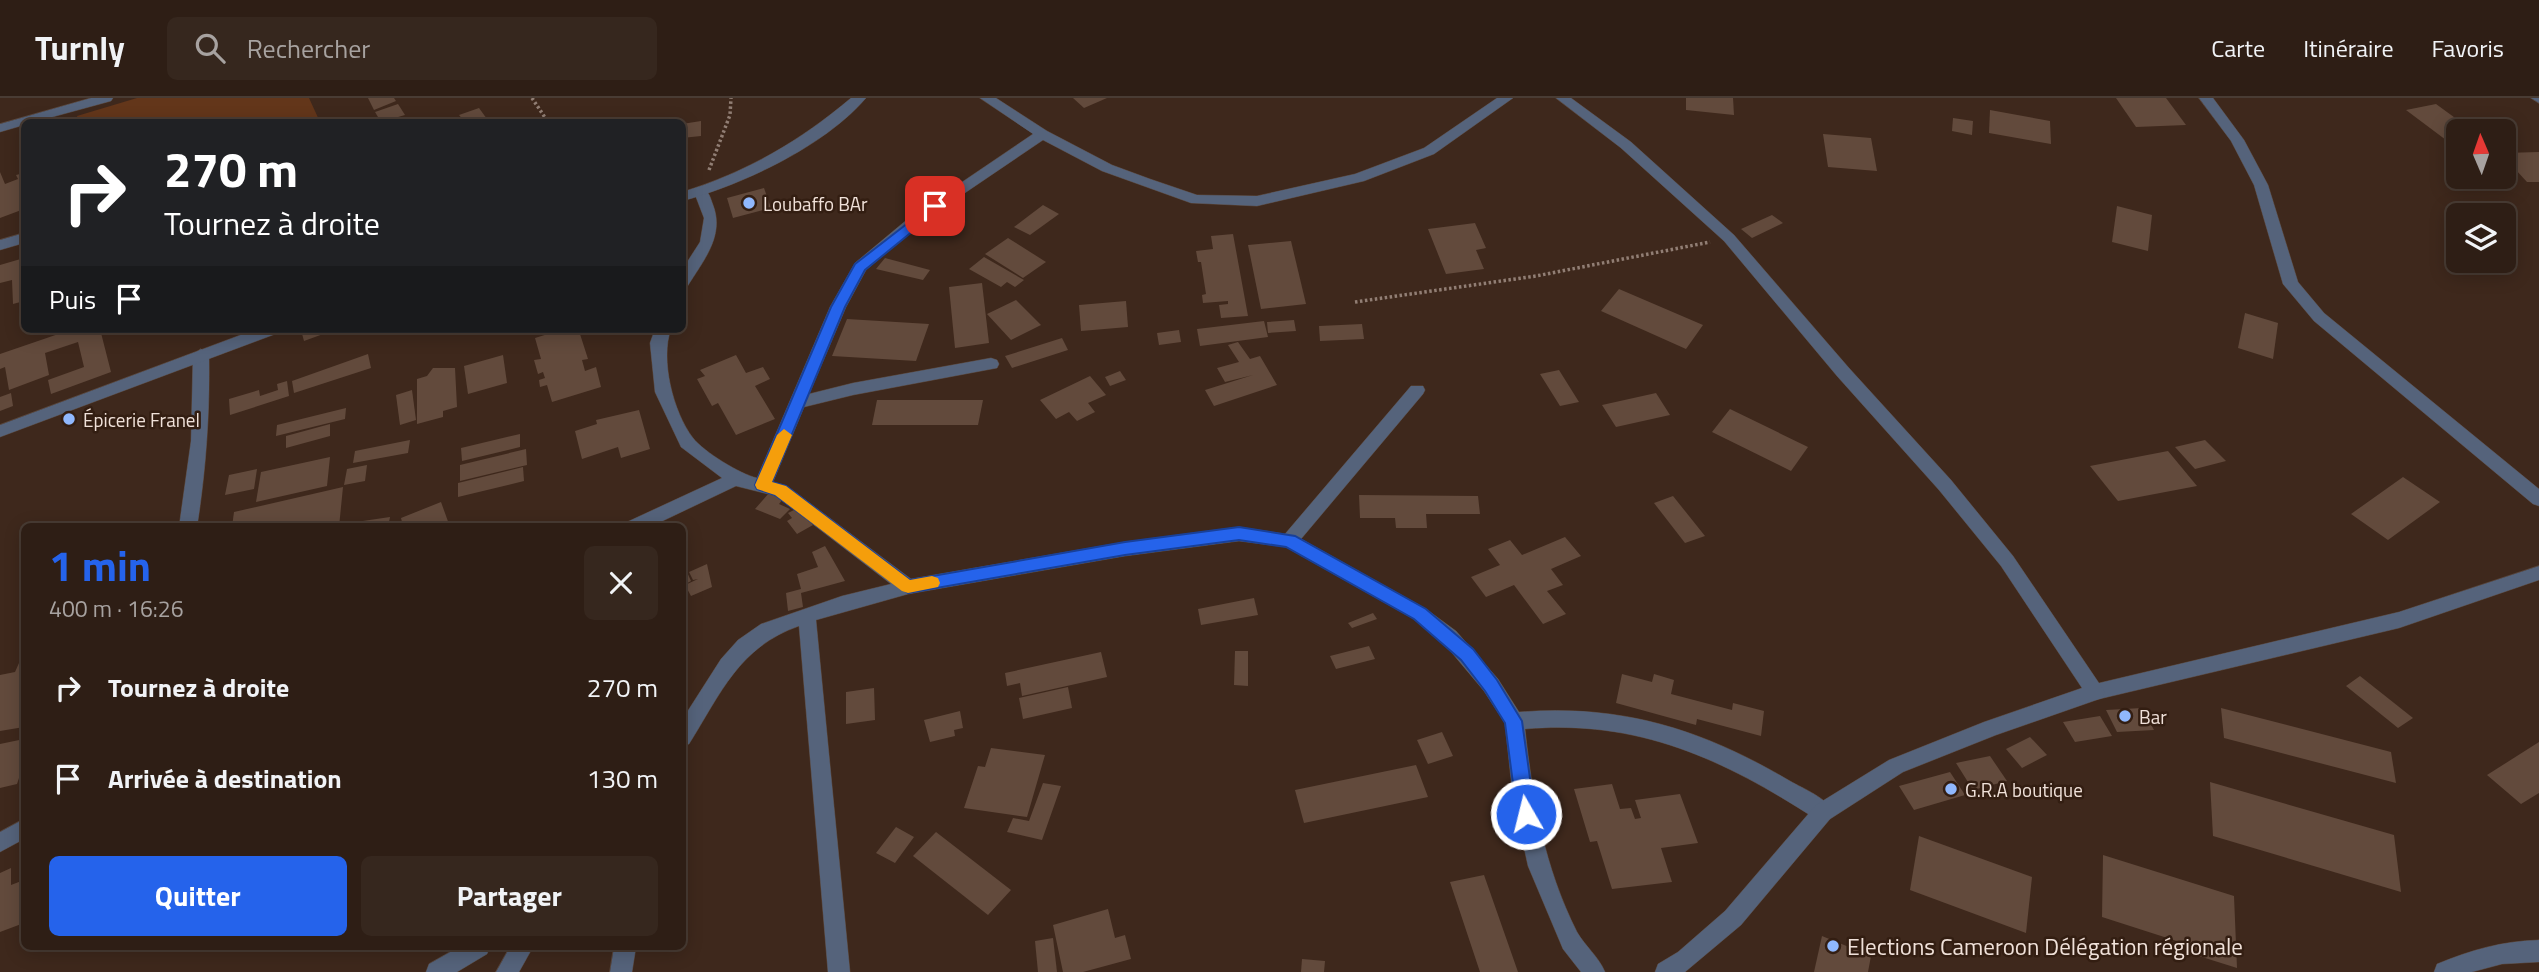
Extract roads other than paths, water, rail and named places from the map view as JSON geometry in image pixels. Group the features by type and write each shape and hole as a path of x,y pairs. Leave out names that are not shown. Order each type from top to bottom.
{"street":[{"path":"32,119 106,98"},
{"path":"686,196 756,172 796,148 859,98"},
{"path":"987,98 1042,134 1107,168 1196,200 1257,201 1359,178 1429,151 1506,98"},
{"path":"1563,98 1618,138 1729,238 1843,372 1945,485 2007,561 2095,692"},
{"path":"2206,98 2237,140 2261,185 2291,284 2319,317 2539,499"},
{"path":"0,128 21,122"},
{"path":"762,485 838,307 860,267 914,221 1042,134"},
{"path":"686,276 707,242 711,218 701,192"},
{"path":"0,245 21,239"},
{"path":"0,432 262,333"},
{"path":"662,333 658,343 663,393 687,443 735,479 781,491 908,587"},
{"path":"189,523 199,469 203,410 201,355"},
{"path":"798,403 853,389 991,364"},
{"path":"1289,541 1417,390"},
{"path":"642,523 735,479"},
{"path":"686,732 728,665 745,646 768,629 842,603 908,587 1125,549 1239,534 1289,541 1369,587 1391,596 1449,636 1491,685 1514,721 1523,798 1538,866 1571,942 1594,972"},
{"path":"1666,972 1686,959 1733,918 1823,812 1896,766 1991,728 2095,692 2399,620 2504,587 2539,573"},
{"path":"807,617 839,972"},
{"path":"1514,721 1593,719 1650,728 1717,752 1772,778 1823,812"},
{"path":"0,843 21,830"},
{"path":"437,972 474,950"},
{"path":"507,972 520,950"},
{"path":"621,972 625,950"},
{"path":"2445,972 2480,957 2515,950 2539,951"}],"place":[{"name":"Loubaffo BAr","path":"749,203"},
{"name":"Épicerie Franel","path":"69,419"},
{"name":"Bar","path":"2125,716"},
{"name":"G.R.A boutique","path":"1951,789"},
{"name":"Elections Cameroon Délégation régionale","path":"1833,946"}]}
